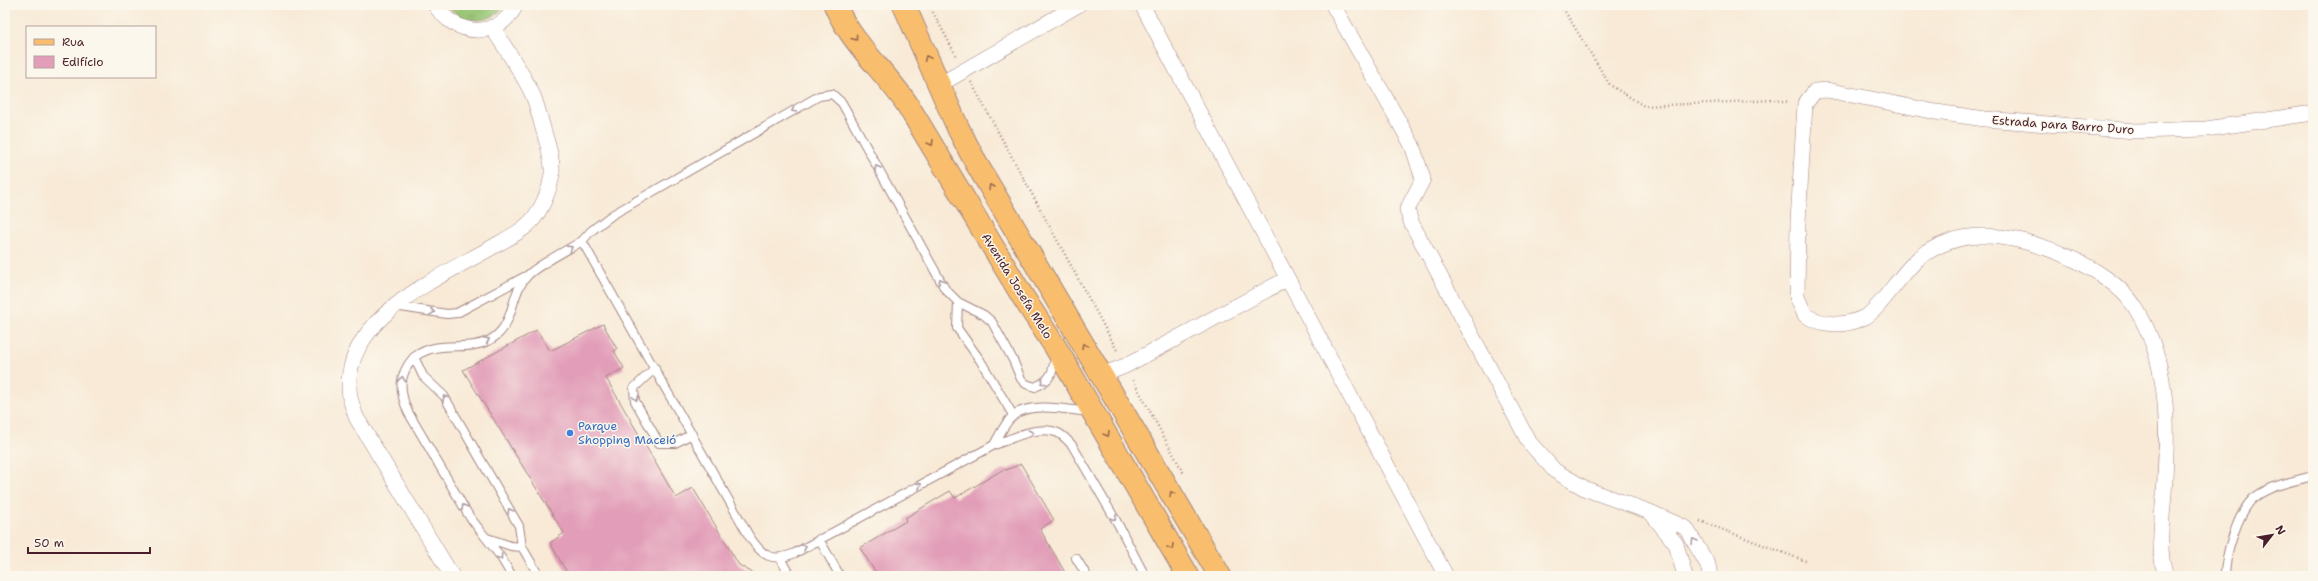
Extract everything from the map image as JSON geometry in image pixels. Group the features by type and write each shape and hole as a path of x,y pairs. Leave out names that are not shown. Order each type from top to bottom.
{"main road":[{"name":"Avenida Josefa Melo","path":"835,5 841,19 856,40 892,82 907,104 992,246 1056,348 1188,576"},
{"path":"900,5 915,30"},
{"path":"904,5 958,128 976,163 1220,576"}],"street":[{"path":"435,5 442,15 453,24 466,29 479,30 492,27 508,17 516,5"},
{"path":"939,85 1078,5"},
{"path":"1142,5 1446,576"},
{"path":"1333,5 1412,145 1420,165 1423,179 1407,210 1412,224 1529,442 1555,471 1586,489 1650,512 1686,528 1708,565 1710,576"},
{"path":"452,576 356,417 350,398 349,382 352,362 358,347 371,328 393,306 424,286 519,232 533,219 544,202 552,174 550,152 533,96 492,27"},
{"name":"Estrada para Barro Duro","path":"1805,104 1815,91 1827,90 1936,112 1985,119 2135,131 2206,129 2313,113"},
{"path":"1805,104 1798,214 1797,297 1804,315 1824,323 1840,324 1855,321 1867,316 1902,274 1919,258 1934,248 1955,239 1980,236 1998,236 2070,256 2106,277 2134,306 2152,339 2164,384 2166,453 2160,540 2163,566 2166,576"},
{"path":"1102,375 1125,366 1287,279"},
{"path":"1650,512 1676,544 1684,576"}],"lane":[{"path":"393,306 447,314 457,313 528,275 582,241 591,231 612,215 819,96 832,94 842,103 945,289 958,302 984,315 992,322 1013,360 1021,380 1026,384 1035,387 1044,383 1052,375 1056,348"},
{"path":"582,241 755,544 770,557 780,558 819,540 994,444 1037,431 1054,432 1065,438 1072,445 1118,524 1145,576"},
{"path":"512,576 487,538 469,516 408,412 403,401 400,379 403,371 414,357 423,350 438,346 478,344 491,340 502,330 511,315 517,294 528,275"},
{"path":"958,302 957,328 980,360 1013,416"},
{"path":"414,357 423,376 444,396 519,526 522,547 539,576"},
{"path":"655,368 634,388 635,401 659,443 674,444 692,434"},
{"path":"994,444 1013,416 1026,410 1044,407 1094,412"},
{"path":"2225,576 2225,561 2239,521 2254,498 2279,485 2313,476"},
{"path":"487,538 511,546 522,547"},
{"path":"819,540 840,576"},
{"path":"780,558 790,576"},
{"path":"1076,558 1087,576"}],"path":[{"path":"929,5 1186,478"},
{"path":"1561,5 1610,85 1644,106 1774,100 1805,104"},
{"path":"1692,518 1808,562"}],"green space":[{"path":"447,5 505,5 492,17 476,20 460,16"}],"building":[{"name":"Parque Shopping Maceió","path":"603,324 617,349 614,351 624,368 606,378 676,498 693,488 739,565 758,576 569,576 550,543 564,533 463,370 537,330 550,351"},
{"path":"1021,464 1054,520 1040,529 1067,576 878,576 860,548 906,521 905,518 950,491 955,498 1004,469 1006,470"}],"place":[{"name":"Parque Shopping Maceió","path":"570,433"}]}
